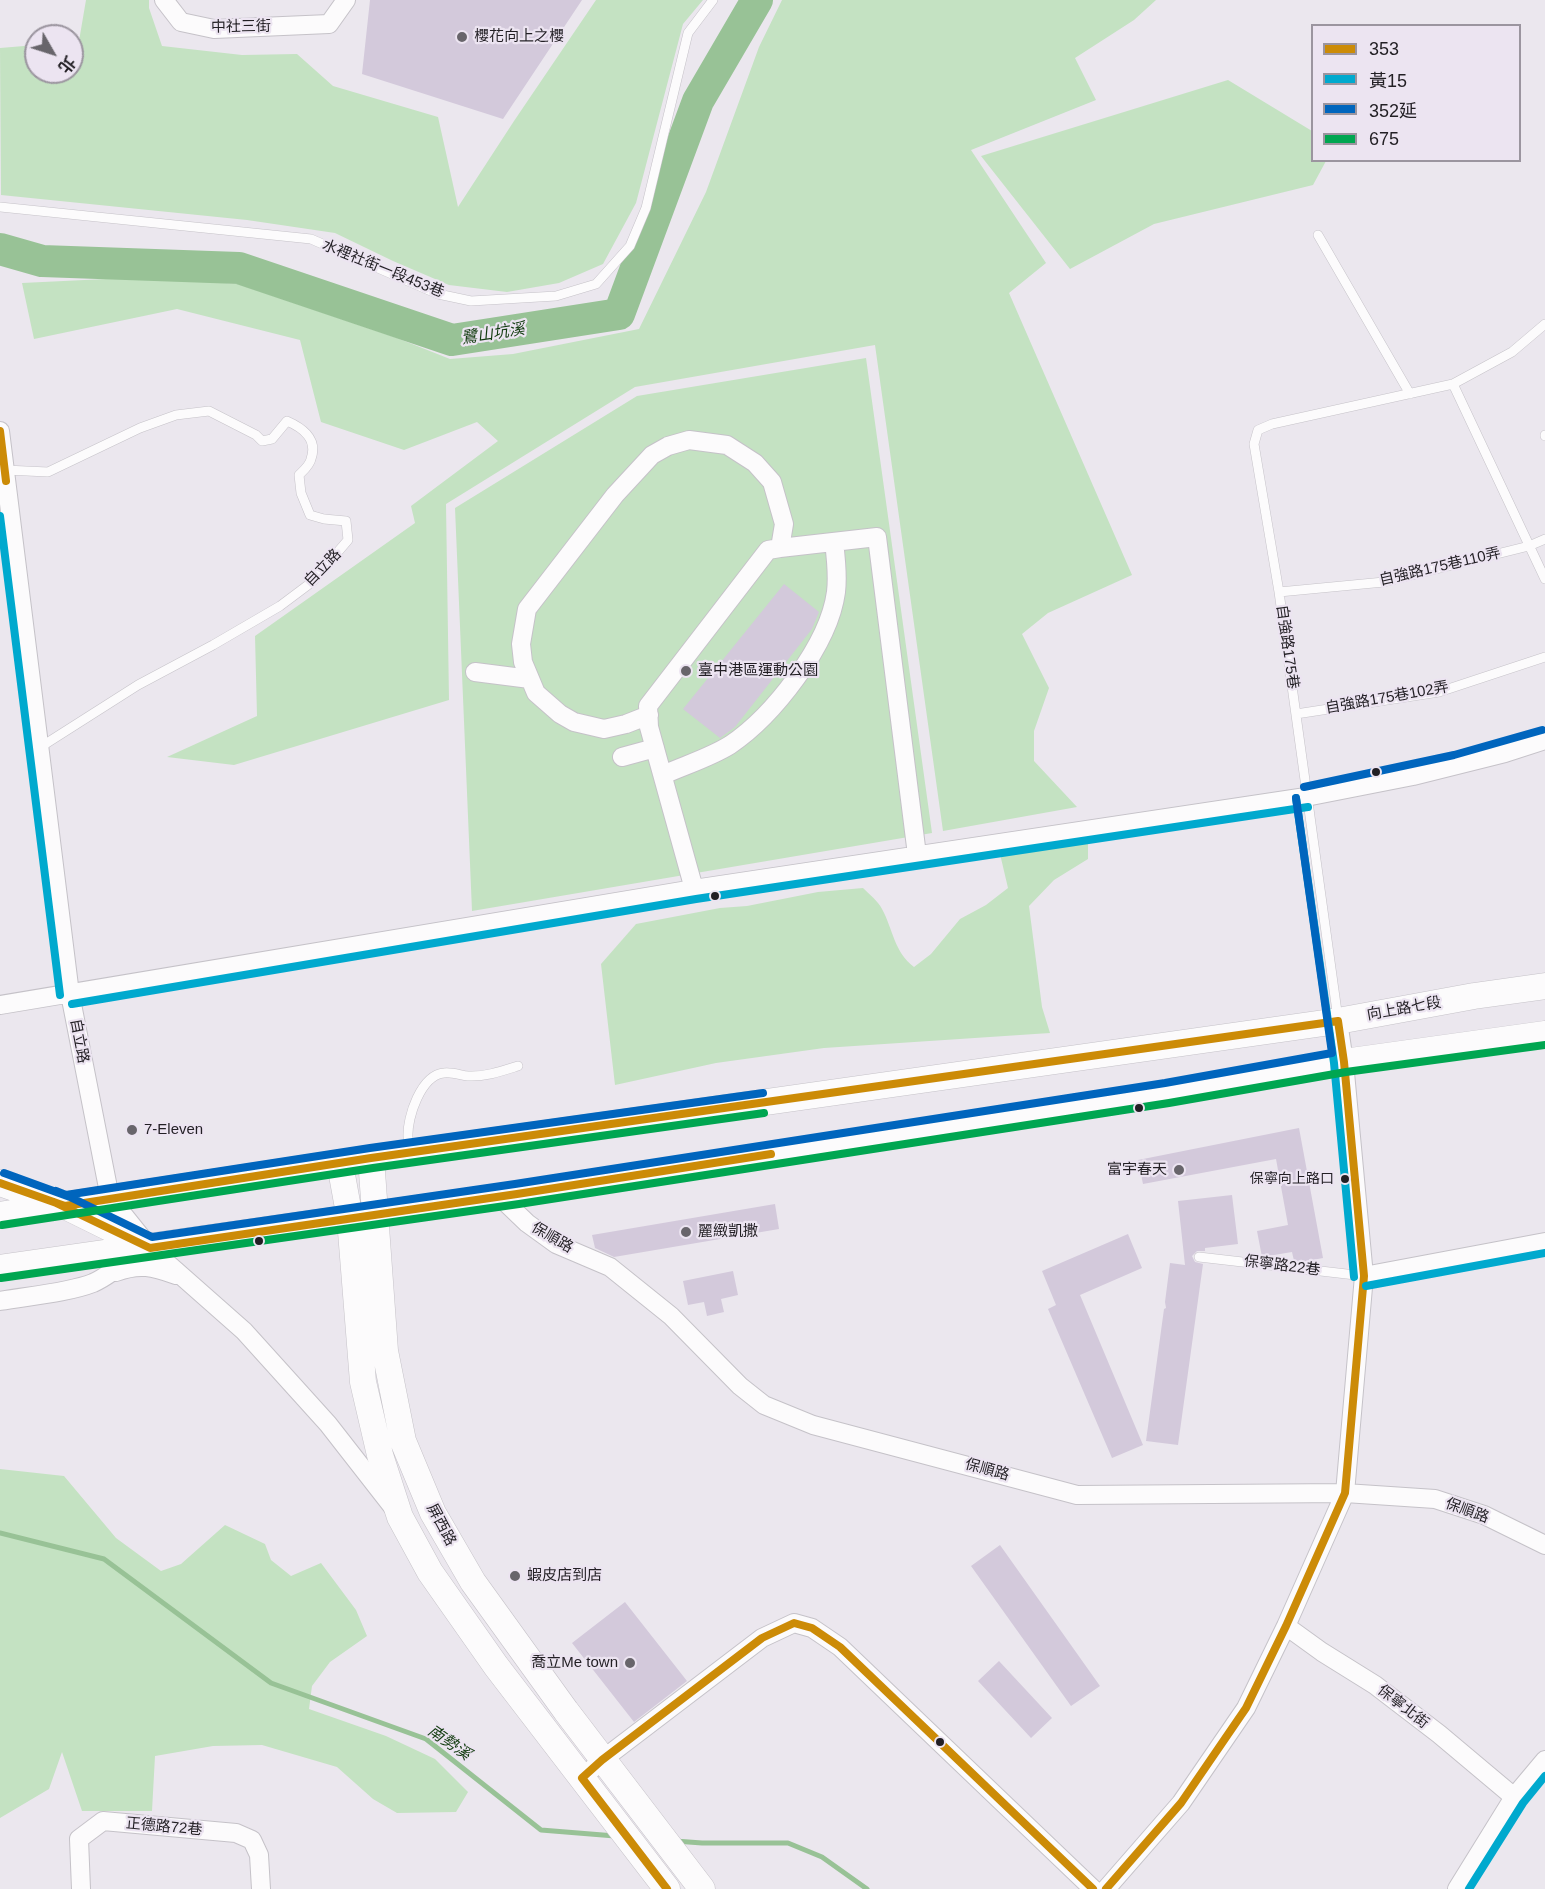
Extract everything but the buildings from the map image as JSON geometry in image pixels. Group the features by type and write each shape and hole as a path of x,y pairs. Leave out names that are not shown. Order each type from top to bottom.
{"main road":[{"name":"向上路七段","path":"0,1215 371,1158 1338,1021 1474,996 1545,986"},
{"path":"0,1268 500,1197 1167,1093 1344,1062 1545,1034"},
{"name":"屏西路","path":"371,1158 385,1351 403,1441 433,1513 473,1582 602,1760 702,1889"},
{"path":"340,1164 350,1219 363,1382 380,1455 400,1517 430,1572 496,1666 667,1889"},
{"path":"0,1183 65,1206 145,1249"}],"street":[{"name":"中社三街","path":"164,0 182,22 214,29 329,24 346,0"},
{"name":"自立路","path":"0,431 70,994 110,1198 145,1249"},
{"path":"649,715 604,729 574,722 560,714 536,693 523,662 521,644 527,609 635,472 652,455 668,446 690,440 727,445 755,463 772,482 784,524 780,548"},
{"path":"694,889 649,727 648,706 768,550 780,548 878,537 917,855"},
{"path":"663,775 706,758 731,744 754,724 796,677 829,618 836,592 834,542"},
{"path":"475,672 530,679"},
{"path":"0,1005 694,889 1306,796 1413,776 1505,753 1545,740"},
{"path":"622,757 655,748"},
{"path":"1106,1889 1181,1803 1246,1708 1286,1626 1345,1493 1364,1276 1344,1062 1338,1021"},
{"name":"保順路","path":"500,1197 527,1223 556,1244 610,1267 671,1316 733,1379 764,1405 813,1425 1077,1495 1345,1493 1435,1499 1484,1515 1545,1545"},
{"path":"1364,1276 1545,1242"},
{"path":"108,1275 145,1249 184,1278 244,1332 328,1424 400,1517"},
{"path":"0,1301 46,1294 92,1283 131,1267 153,1267 184,1278"},
{"path":"582,1778 602,1760 762,1638 794,1623 812,1628 840,1647 1094,1889"},
{"name":"保寧北街","path":"1286,1626 1375,1685 1514,1797"},
{"path":"1457,1889 1514,1797 1545,1760"},
{"name":"正德路72巷","path":"81,1889 79,1839 103,1821 236,1833 252,1840 259,1855 261,1889"}],"lane":[{"name":"水裡社街一段453巷","path":"0,207 311,239 438,294 471,301 556,296 596,284 630,246 646,208 688,33 713,0"},
{"path":"1318,235 1410,394"},
{"name":"自強路175巷","path":"1338,1021 1279,592 1254,444 1258,430 1272,424 1453,384 1512,352 1545,324"},
{"path":"1453,384 1545,579"},
{"name":"自立路","path":"4,477 48,472 140,428 176,415 209,411 256,435 262,441 273,439 287,421 302,428 312,443 311,460 299,475 301,493 310,515 346,521 348,540 312,582 288,600 213,645 138,685 39,748"},
{"name":"自強路175巷110弄","path":"1279,592 1384,582 1529,546 1545,538"},
{"name":"自強路175巷102弄","path":"1296,714 1438,692 1545,657"},
{"path":"413,1153 408,1139 409,1127 413,1107 424,1083 443,1072 469,1076 493,1073 518,1066"},
{"name":"保寧路22巷","path":"1199,1257 1364,1276"}],"green space":[{"path":"86,0 149,0 149,8 162,46 242,55 297,54 333,86 438,117 458,207 596,0 703,0 683,24 636,203 603,264 559,283 507,292 449,285 335,233 247,220 1,195 0,48 24,46 24,84 84,84 84,24 82,24"},
{"path":"782,0 1156,0 1134,20 1075,58 1096,100 971,150 1046,263 1009,293 1132,575 1048,613 1022,634 1049,688 1034,731 1034,761 1077,807 943,831 875,345 635,387 446,504 449,700 234,765 167,757 257,716 255,636 415,523 411,506 498,441 477,422 404,450 321,422 300,340 177,309 34,339 22,283 147,277 238,284 397,338 450,359 513,354 639,329 706,192 759,47"},
{"path":"1228,80 1311,130 1311,162 1325,162 1313,185 1154,224 1070,269 981,156"},
{"name":"臺中港區運動公園","path":"866,358 932,833 472,911 455,508 637,396"},
{"path":"1088,841 1088,859 1054,880 1029,906 1042,1007 1050,1033 824,1048 716,1063 615,1085 601,964 636,924 818,892 863,888 880,906 898,947 914,967 931,954 960,919 986,905 1008,888 1000,854"},
{"path":"0,1469 64,1476 116,1538 161,1571 181,1564 225,1525 265,1544 271,1560 291,1576 321,1563 356,1610 367,1636 330,1662 312,1686 309,1709 386,1736 435,1759 468,1792 456,1812 397,1813 373,1799 337,1767 262,1745 213,1746 155,1756 152,1811 82,1811 62,1752 49,1789 0,1818"}],"waterway":[{"name":"鷺山坑溪","path":"0,249 42,261 239,268 452,340 619,314 698,101 757,0"},
{"name":"南勢溪","path":"0,1533 104,1559 271,1683 426,1739 541,1830 615,1836"},
{"name":"南勢溪","path":"675,1841 788,1843 822,1857 867,1889"}],"transit line":[{"name":"353","path":"0,431 6,481"},
{"name":"黃15","path":"0,516 60,995"},
{"name":"352延","path":"1304,787 1454,755 1542,730"},
{"name":"黃15","path":"1296,798 1334,1063 1354,1277"},
{"name":"352延","path":"4,1173 70,1197 152,1237 515,1184 1165,1083 1332,1053 1296,798"},
{"name":"黃15","path":"72,1004 696,899 1308,807"},
{"name":"353","path":"0,1183 65,1206 371,1158 1338,1021 1344,1062 1364,1276 1345,1493 1286,1626 1246,1708 1181,1803 1106,1889"},
{"name":"675","path":"1,1278 519,1204 1169,1103 1346,1072 1545,1045"},
{"name":"352延","path":"56,1191 66,1195 370,1148 763,1093"},
{"name":"675","path":"2,1225 373,1168 764,1113"},
{"name":"353","path":"54,1202 150,1248 771,1154"},
{"name":"黃15","path":"1366,1286 1545,1253"},
{"name":"353","path":"667,1889 582,1778 602,1760 762,1638 794,1623 812,1628 840,1647 1093,1889"},
{"name":"黃15","path":"1469,1889 1523,1803 1545,1776"}],"place":[{"name":"櫻花向上之櫻","path":"462,37"},
{"name":"臺中港區運動公園","path":"686,671"},
{"name":"7-Eleven","path":"132,1130"},
{"name":"富宇春天","path":"1179,1170"},
{"name":"保寧向上路口","path":"1345,1179"},
{"name":"麗緻凱撒","path":"686,1232"},
{"name":"蝦皮店到店","path":"515,1576"},
{"name":"喬立Me town","path":"630,1663"}]}
